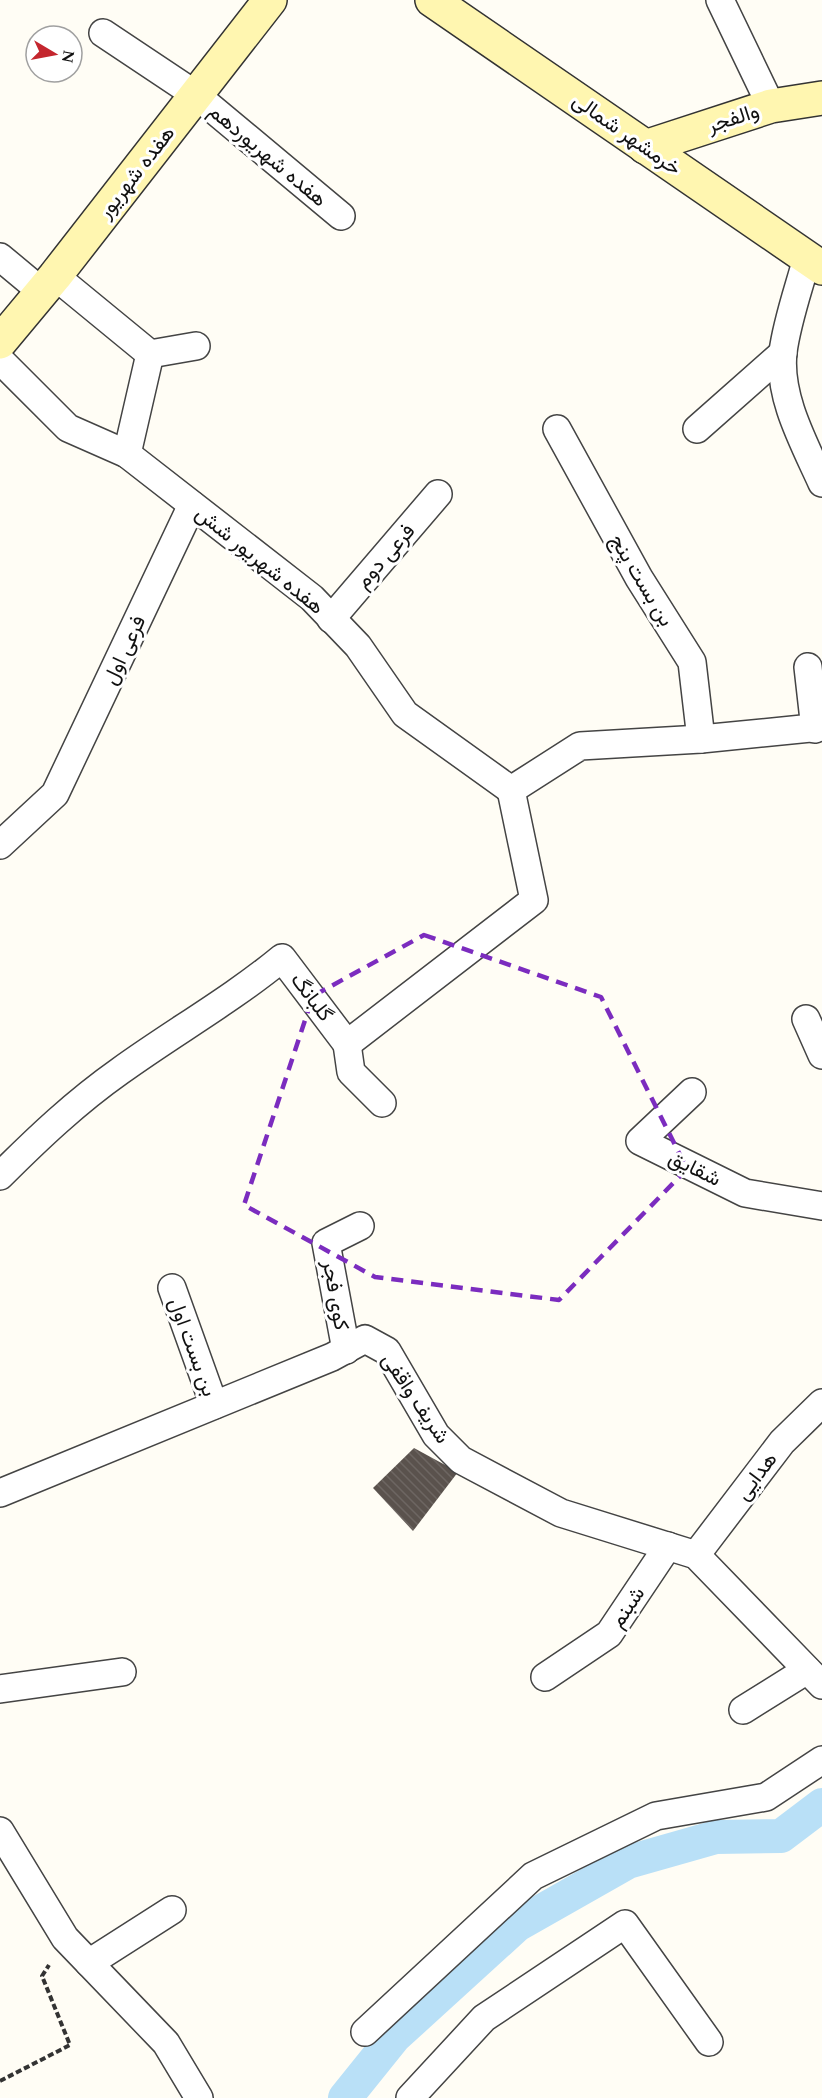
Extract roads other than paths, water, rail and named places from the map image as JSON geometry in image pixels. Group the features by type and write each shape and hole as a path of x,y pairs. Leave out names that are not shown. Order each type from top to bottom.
{"street":[{"name":"هفده شهریور","path":"0,342 270,0"},
{"name":"خرمشهر شمالی","path":"432,0 814,263"},
{"path":"720,0 771,106"},
{"name":"هفده شهریوردهم","path":"103,33 196,95 341,216"},
{"name":"والفجر","path":"645,147 771,106 822,98"},
{"path":"0,257 48,284 150,354 196,346"},
{"path":"814,263 783,352 786,391 798,431 822,483"},
{"path":"697,429 783,352"},
{"path":"127,454 150,354"},
{"name":"هفده شهریور شش","path":"0,360 68,428 127,454 312,598 358,646 405,714 511,790"},
{"name":"بن بست پنج","path":"557,429 639,578 692,662 701,739"},
{"name":"فرعی دوم","path":"331,618 438,494"},
{"name":"فرعی اول","path":"0,844 55,794 192,505"},
{"path":"511,790 580,746 701,739 818,728 808,667"},
{"name":"گلبانگ","path":"0,1176 51,1124 120,1071 247,987 282,958 347,1044 534,900 511,790"},
{"path":"806,1019 822,1055"},
{"path":"347,1044 351,1072 382,1103"},
{"name":"شقایق","path":"692,1092 639,1141 745,1193 822,1206"},
{"name":"کوی فجر","path":"346,1350 326,1243 360,1226"},
{"name":"بن بست اول","path":"172,1288 214,1405"},
{"name":"شریف واقفی","path":"0,1493 346,1350 365,1339 387,1351 436,1435 461,1460 561,1513 696,1555 815,1677"},
{"name":"هدایی","path":"696,1555 782,1442 822,1403"},
{"name":"شبنم","path":"544,1677 609,1634 668,1546"},
{"path":"0,1689 122,1672"},
{"path":"743,1710 815,1677"},
{"path":"365,2032 533,1876 657,1816 766,1797 822,1760"},
{"path":"0,1831 65,1938 166,2043 199,2098"},
{"path":"89,1963 172,1910"},
{"path":"410,2098 484,2018 625,1924 709,2042"}],"waterway":[{"path":"345,2098 394,2037 517,1925 628,1862 716,1837 781,1836 822,1805"}]}
